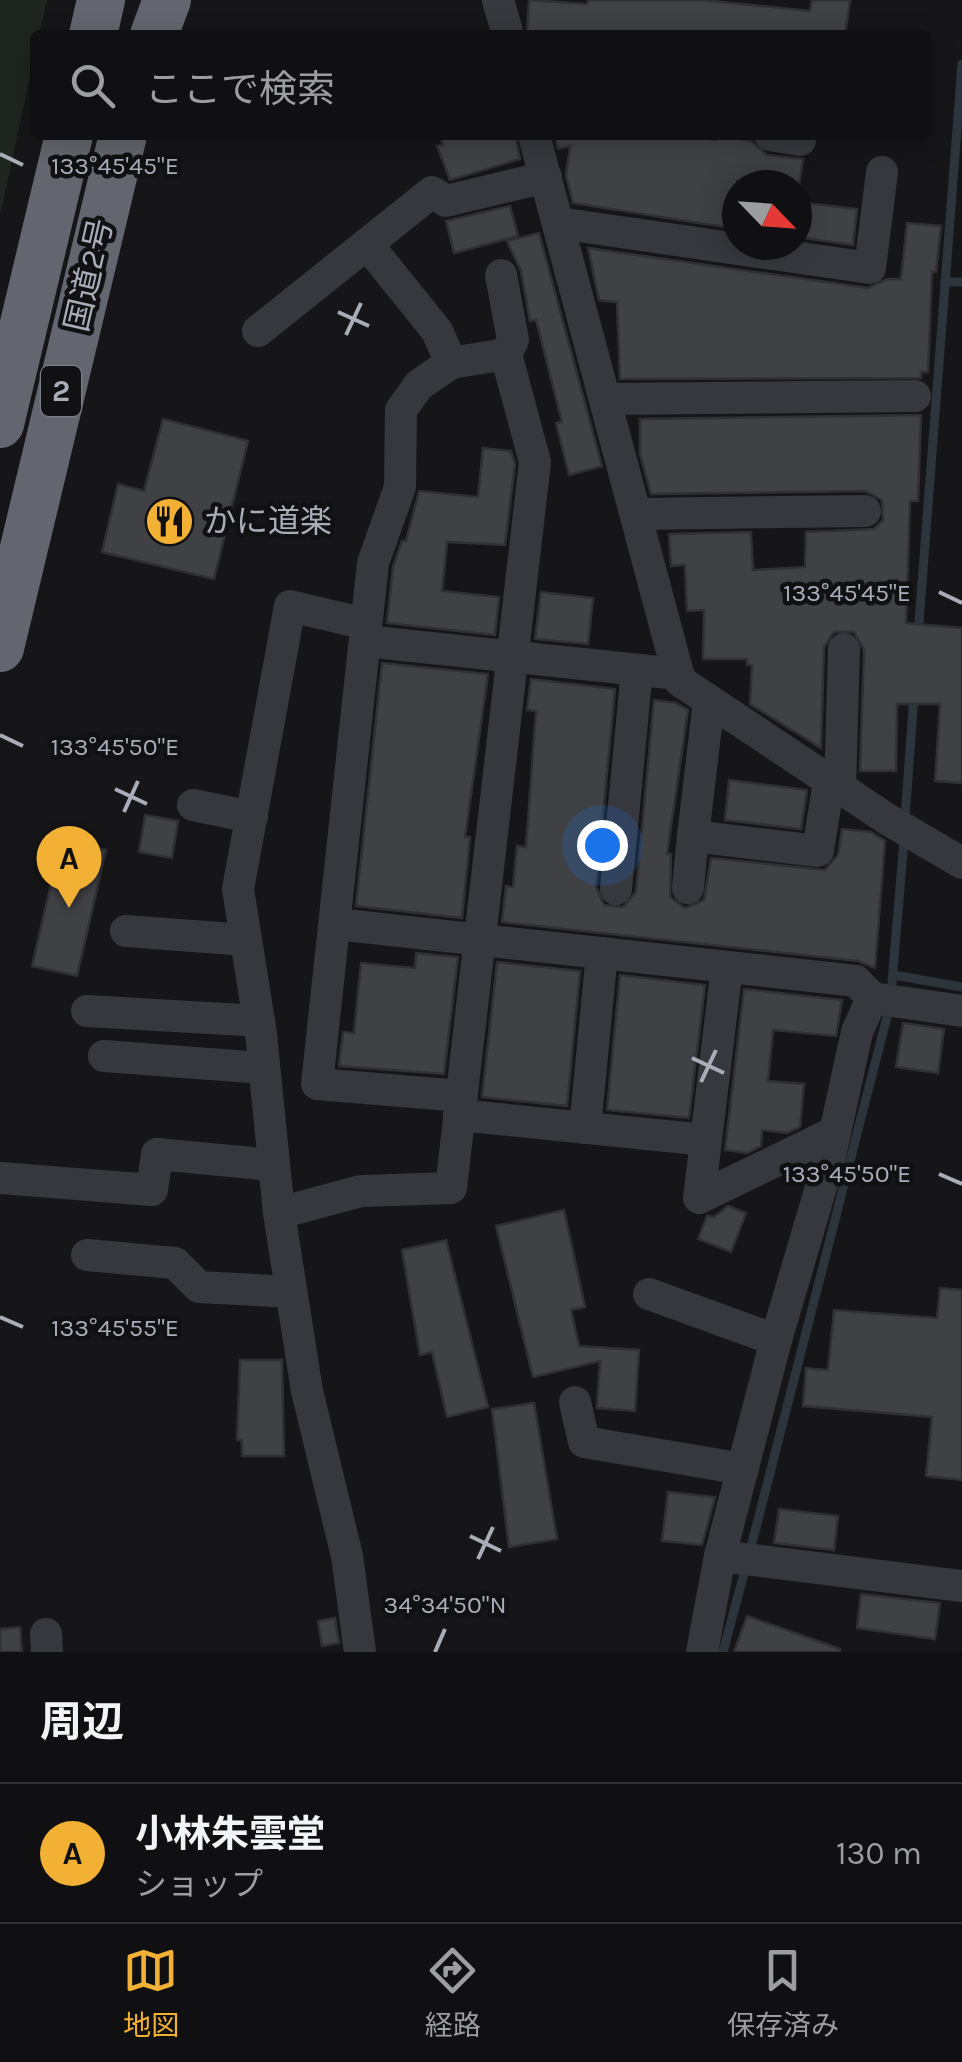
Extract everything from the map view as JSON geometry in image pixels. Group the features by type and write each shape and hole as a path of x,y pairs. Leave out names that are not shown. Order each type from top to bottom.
{"highway":[{"path":"94,30 102,0"},
{"path":"143,30 148,0"},
{"path":"156,30 167,0"},
{"name":"国道2号","path":"0,424 68,140"},
{"name":"国道2号","path":"0,648 122,140"}],"street":[{"path":"498,0 507,30"},
{"path":"535,140 680,682 962,864"},
{"path":"558,224 870,268 882,172"},
{"path":"258,331 432,192 446,201 546,177"},
{"path":"367,244 437,331 451,363"},
{"path":"278,1213 361,1191 451,1188 536,462 506,354 513,340 500,276"},
{"path":"506,354 451,363 419,385 401,410 400,487 373,563 317,1084 585,1128 706,1140"},
{"path":"606,400 914,396"},
{"path":"636,514 864,510"},
{"path":"360,1652 347,1556 307,1391 278,1213 259,1021 238,889 290,606 366,632 512,656 678,674"},
{"path":"692,836 818,851 834,784 844,649"},
{"path":"616,889 636,670"},
{"path":"688,888 710,701"},
{"path":"193,805 252,816"},
{"path":"336,924 856,981 872,998 962,1011"},
{"path":"126,931 246,940"},
{"path":"585,1128 602,953"},
{"path":"728,967 700,1198 835,1132"},
{"path":"702,1652 720,1556 776,1340 835,1132 857,1032 872,998"},
{"path":"87,1011 259,1021"},
{"path":"104,1056 263,1068"},
{"path":"0,1178 152,1190 157,1154 274,1165"},
{"path":"88,1255 175,1263 199,1287 291,1292"},
{"path":"648,1294 776,1340"},
{"path":"575,1402 584,1442 743,1469"},
{"path":"720,1556 962,1586"}],"shaded area":[{"path":"0,0 47,0 40,30 30,30 30,77 0,216"}],"building":[{"path":"529,0 587,4 588,0 702,0 810,11 812,0 850,0 846,30 527,30"},
{"path":"442,140 516,140 520,159 450,180 437,146 443,145"},
{"path":"556,140 745,140 767,155 803,159 801,170 722,170 722,227 573,203 566,175 570,146 558,149"},
{"path":"812,204 857,209 853,245 812,239"},
{"path":"510,206 518,236 454,253 446,221"},
{"path":"907,223 941,226 936,272 932,271 928,372 921,372 921,378 620,379 617,302 599,300 588,248 868,288 887,279 901,279"},
{"path":"539,233 602,466 569,475 556,423 562,422 536,320 530,321 521,271 507,241"},
{"path":"921,415 918,501 910,501 906,623 962,628 962,783 935,781 940,704 897,704 896,771 860,771 864,650 854,632 834,632 824,647 821,748 750,704 752,665 747,665 747,659 703,659 704,610 687,611 685,565 671,566 669,534 751,532 753,570 805,567 806,532 874,529 883,520 882,500 865,491 651,494 640,454 640,419"},
{"name":"かに道楽","path":"163,419 248,441 214,579 102,552 118,484 144,491"},
{"path":"483,448 511,451 515,464 505,545 447,542 442,591 499,597 495,635 387,623 393,567 402,541 406,541 419,491 478,497"},
{"path":"541,592 593,598 588,644 535,639"},
{"path":"382,663 488,674 465,837 470,837 462,918 356,906"},
{"path":"531,679 615,689 596,887 604,905 623,907 636,892 654,700 676,703 688,710 667,854 671,854 670,897 685,908 704,900 711,858 825,870 838,855 842,829 871,832 885,841 875,968 858,961 502,922 506,886 513,887 517,846 526,847 536,711 527,710"},
{"path":"729,780 807,790 801,829 725,820"},
{"path":"145,815 178,821 172,858 139,852"},
{"path":"61,840 106,850 77,976 32,966"},
{"path":"416,953 458,957 444,1074 339,1066 343,1032 354,1033 361,963 415,968"},
{"path":"497,962 580,971 567,1106 482,1097"},
{"path":"620,975 705,985 689,1118 607,1110"},
{"path":"744,989 842,1000 836,1036 773,1030 768,1081 804,1084 800,1127 787,1133 762,1130 761,1146 747,1153 725,1150"},
{"path":"903,1023 944,1029 938,1073 896,1067"},
{"path":"728,1206 746,1213 731,1252 698,1239 707,1216 714,1217"},
{"path":"564,1210 585,1307 571,1310 579,1346 639,1350 635,1411 597,1408 600,1361 533,1377 496,1226"},
{"path":"446,1240 488,1407 447,1417 432,1352 420,1355 402,1250"},
{"path":"940,1288 962,1290 962,1480 926,1476 932,1417 803,1406 806,1368 828,1370 834,1310 937,1318"},
{"path":"240,1360 282,1360 284,1456 242,1456 242,1440 237,1440"},
{"path":"534,1403 557,1539 509,1547 492,1409"},
{"path":"668,1492 715,1497 702,1545 662,1541"},
{"path":"779,1509 838,1516 834,1550 774,1543"},
{"path":"861,1594 940,1603 935,1639 857,1628"},
{"path":"747,1616 840,1649 840,1652 734,1652"},
{"path":"335,1618 339,1643 322,1646 318,1621"},
{"path":"20,1627 22,1652 0,1652 0,1629"}],"waterway":[{"path":"918,635 962,64"},
{"path":"945,282 962,282"},
{"path":"905,819 914,695"},
{"path":"891,994 904,840"},
{"path":"894,975 962,987"},
{"path":"750,1551 889,1009"},
{"path":"723,1652 746,1566"}],"place":[{"name":"かに道楽","path":"169,521"},
{"name":"小林朱雲堂","path":"69,908"}]}
